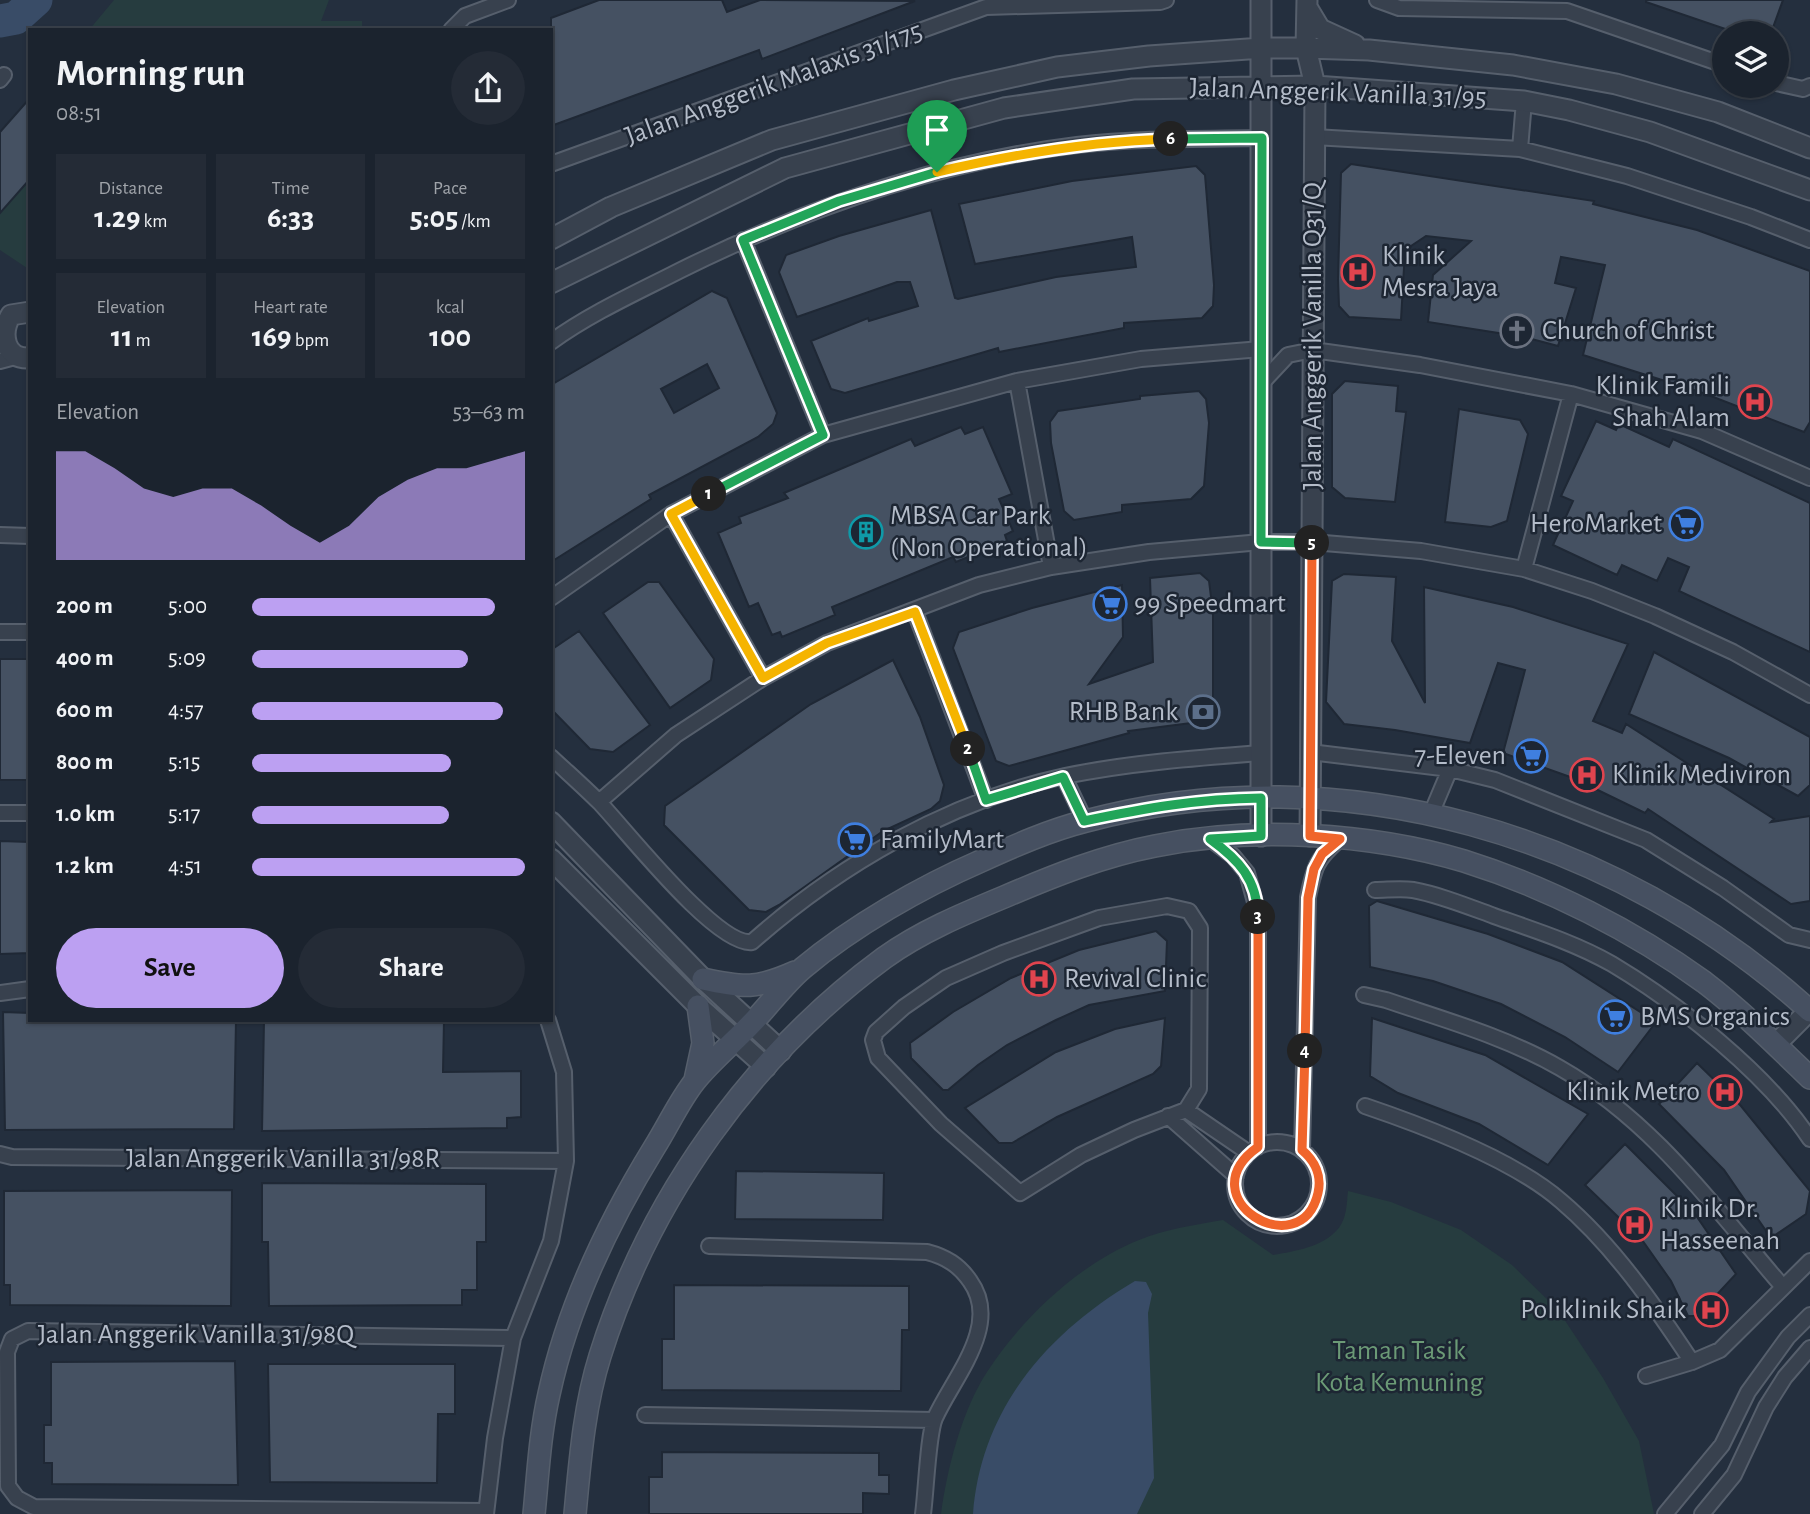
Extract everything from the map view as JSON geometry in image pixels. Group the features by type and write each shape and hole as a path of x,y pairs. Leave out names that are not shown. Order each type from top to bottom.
{"main road":[{"path":"703,979 748,988 775,981 802,969 905,899 948,875 1005,850 1084,821 1165,804 1214,799 1310,798 1365,803 1459,819 1558,852 1634,887 1728,944 1810,1010"},
{"path":"575,1514 588,1409 600,1358 620,1300 652,1228 686,1169 716,1127 781,1051 838,996 887,956 936,928 988,904 1091,863 1157,846 1261,836 1310,836 1394,845 1461,860 1518,880 1563,900 1661,953 1706,984 1776,1044 1810,1078"},
{"path":"534,1514 549,1394 562,1345 590,1268 632,1184 695,1082 802,969"},
{"path":"695,1082 703,1043 698,1006"}],"street":[{"path":"453,28 465,16 508,0"},
{"name":"Jalan Anggerik Malaxis 31/175","path":"553,163 986,7 1166,0"},
{"path":"1260,0 1261,836"},
{"path":"1231,51 1257,17 1260,0"},
{"path":"1382,3 1399,8 1567,11 1712,61"},
{"path":"1308,5 1320,29 1369,50"},
{"name":"Jalan Anggerik Vanilla Q31/Q","path":"1308,5 1306,48 1315,86 1310,836"},
{"name":"Jalan Anggerik Vanilla 31/95","path":"553,238 611,207 772,140 954,90 1057,67 1149,56 1262,48 1306,48 1369,50 1513,65 1616,84 1718,112 1807,145"},
{"name":"Jalan Anggerik Vanilla 31/95","path":"553,282 785,168 1004,108 1133,89 1315,86 1524,100 1650,132 1810,190"},
{"path":"1789,86 1802,89 1810,86"},
{"path":"1520,149 1524,100"},
{"path":"1314,137 1520,149 1627,176 1751,217 1810,240"},
{"path":"553,340 743,240 839,201 937,172 1009,156 1078,145 1143,140 1262,138"},
{"path":"743,240 823,435"},
{"path":"15,359 3,344 1,328 3,322 18,312 28,312"},
{"path":"553,597 671,514 823,435 1017,382 1141,359 1261,349"},
{"path":"1261,384 1288,355 1313,350 1420,365 1571,394 1702,431 1810,478"},
{"path":"1017,382 1051,567"},
{"path":"1524,569 1571,394"},
{"path":"671,514 763,678"},
{"path":"0,535 28,537"},
{"path":"599,802 676,735 763,678 827,643 915,612 979,585 1051,567 1149,552 1261,542 1312,542 1421,551 1524,569 1592,591 1655,616 1733,652 1810,695"},
{"path":"915,612 986,800"},
{"path":"0,632 28,632"},
{"path":"1310,752 1450,769 1495,780 1646,840 1712,881 1788,935 1810,940"},
{"path":"553,759 599,802 676,888 730,937 744,943 752,942 804,898 905,835 986,800 1063,777 1164,761 1261,753"},
{"path":"1431,814 1450,769"},
{"path":"1063,777 1084,821"},
{"path":"0,813 28,813"},
{"path":"553,824 703,979 781,1051"},
{"path":"1210,839 1233,856 1247,873 1258,913 1253,1150"},
{"path":"1302,1150 1308,898 1314,869 1322,854 1340,839"},
{"path":"553,861 698,1006 766,1067"},
{"path":"1376,890 1411,889 1452,901 1565,942 1611,964 1656,993 1738,1059 1799,1122 1810,1139"},
{"path":"1167,906 1189,911 1200,928 1199,1089 1186,1111 1168,1116 1082,1155 1020,1193 941,1124 878,1058 873,1040 876,1032 904,1007 946,978 1003,953 1099,918 1167,906"},
{"path":"0,993 28,989"},
{"path":"1364,995 1386,1000 1522,1049 1561,1069 1609,1101 1665,1148 1783,1287"},
{"path":"1776,1044 1810,1010"},
{"path":"486,1512 495,1438 513,1338 551,1241 566,1161 564,1072 549,1022"},
{"path":"1365,1106 1473,1149 1512,1169 1560,1200 1615,1257 1670,1328 1692,1362"},
{"path":"1186,1111 1253,1150"},
{"path":"1168,1116 1236,1176"},
{"path":"1280,1142 1302,1150 1315,1166 1320,1186 1314,1206 1307,1214 1292,1223 1270,1225 1247,1213 1236,1194 1236,1176 1243,1160 1253,1150 1280,1142"},
{"name":"Jalan Anggerik Vanilla 31/98R","path":"0,1154 12,1157 566,1161"},
{"path":"709,1246 927,1252 945,1257 963,1271 976,1289 982,1314 977,1337 934,1420 923,1514"},
{"path":"1646,1376 1720,1350 1810,1261"},
{"path":"1665,1514 1722,1445 1748,1392 1788,1337 1810,1315"},
{"name":"Jalan Anggerik Vanilla 31/98Q","path":"486,1512 34,1507 17,1498 8,1486 7,1352 12,1339 28,1331 513,1338"},
{"path":"1702,1514 1734,1475 1766,1407 1785,1377 1810,1349"},
{"path":"645,1415 934,1420"}],"green space":[{"path":"114,0 329,0 321,21 362,21 362,28 91,28"},
{"path":"28,101 28,269 0,250 0,134"},
{"name":"Taman Tasik Kota Kemuning","path":"1348,1191 1391,1202 1461,1230 1512,1265 1558,1310 1603,1378 1639,1441 1654,1514 941,1514 957,1440 978,1387 1017,1332 1074,1278 1117,1250 1149,1236 1223,1220 1273,1255 1304,1249 1324,1241 1339,1227 1345,1215"}],"water":[{"path":"1135,1281 1146,1282 1152,1294 1148,1313 1154,1478 1137,1514 973,1514 979,1476 989,1441 1024,1378 1047,1350 1074,1325"}],"building":[{"path":"599,0 722,0 727,12 760,0 915,1 762,59 759,50 553,125 551,18"},
{"path":"1783,0 1775,21 1712,21 1712,24 1646,2"},
{"path":"28,100 28,181 0,213 0,132"},
{"path":"1351,164 1594,201 1593,204 1697,230 1810,271 1810,422 1804,432 1703,393 1583,355 1605,265 1561,257 1555,283 1576,288 1558,346 1524,337 1428,322 1433,275 1471,241 1426,236 1405,250 1401,320 1349,317 1339,306 1338,279 1341,173"},
{"path":"1196,166 1205,175 1214,285 1213,306 1202,318 1124,323 1124,328 999,352 998,348 845,393 831,389 811,341 868,318 869,321 918,306 910,282 897,282 797,317 779,272 786,255 839,236 931,210 955,298 958,299 1056,277 1136,267 1132,237 975,264 959,204 1072,181"},
{"path":"712,291 727,298 777,413 773,424 758,437 649,495 651,499 553,561 553,384","holes":["707,364 719,388 674,413 661,389"]},
{"path":"1345,381 1398,386 1396,411 1406,412 1395,502 1345,498 1332,487 1332,394"},
{"path":"1199,391 1206,399 1209,423 1204,486 1191,499 1122,505 1122,512 1074,520 1064,511 1051,443 1050,422 1058,411 1140,399 1140,396"},
{"path":"1459,409 1520,420 1528,434 1507,521 1491,527 1445,522"},
{"name":"HeroMarket","path":"1596,421 1616,430 1619,424 1669,447 1673,439 1810,503 1810,652 1679,591 1689,567 1668,558 1657,581 1622,565 1617,575 1553,545 1573,501 1561,496"},
{"name":"MBSA Car Park (Non Operational)","path":"961,427 965,434 983,427 1012,494 999,499 1013,531 1005,535 1007,541 956,562 953,557 832,607 835,615 782,637 780,632 772,635 758,603 749,607 718,533 741,523 739,517 788,498 784,493 911,439 915,446"},
{"path":"1200,573 1209,581 1213,613 1213,708 1199,722 1128,731 1129,733 1009,766 996,761 953,648 959,632 1032,608 1122,585 1123,637 1089,684 1153,662 1150,578"},
{"path":"1344,574 1396,577 1392,641 1425,703 1424,587 1513,607 1628,644 1593,721 1622,733 1626,724 1774,819 1771,822 1810,816 1810,901 1791,904 1648,809 1645,813 1573,778 1503,753 1525,670 1498,663 1470,743 1344,724 1326,702 1332,581"},
{"path":"648,582 659,582 714,659 711,680 670,708 603,613"},
{"path":"579,631 650,725 613,752 590,749 553,711 553,649"},
{"path":"1654,652 1810,737 1810,785 1798,796 1729,758 1629,714"},
{"path":"0,659 28,659 28,780 0,780"},
{"path":"893,660 920,717 944,785 940,801 931,809 883,831 779,905 766,912 749,910 664,825 665,806 811,704"},
{"path":"0,841 28,842 28,953 0,954"},
{"path":"1377,901 1488,934 1562,962 1656,1022 1618,1072 1565,1037 1501,1004 1433,981 1370,967 1369,906"},
{"path":"1156,931 1167,941 1165,991 1089,1005 1056,1020 1007,1045 948,1090 943,1090 911,1058 910,1043 953,1012 1011,978 1079,950"},
{"path":"3,1012 28,1013 28,1022 236,1022 234,1129 5,1130"},
{"path":"1165,1018 1161,1066 1153,1074 1057,1117 1012,1143 999,1143 965,1108 1056,1052 1115,1029"},
{"path":"1372,1018 1485,1055 1588,1114 1548,1165 1479,1124 1398,1093 1370,1076"},
{"path":"264,1022 444,1022 443,1072 521,1071 521,1117 507,1118 507,1128 262,1131"},
{"path":"1697,1063 1741,1106 1810,1191 1806,1214 1771,1238 1724,1170 1659,1104"},
{"path":"1625,1144 1695,1214 1736,1274 1697,1316 1688,1316 1671,1281 1642,1240 1585,1185"},
{"path":"736,1171 884,1173 883,1220 735,1219"},
{"path":"262,1183 486,1184 486,1242 477,1242 477,1290 462,1290 462,1305 269,1306 268,1242 262,1242"},
{"path":"232,1190 231,1306 10,1305 10,1285 4,1285 4,1191"},
{"path":"674,1285 909,1286 909,1330 902,1330 901,1391 662,1390 662,1339 674,1339"},
{"path":"235,1361 238,1485 52,1484 52,1463 44,1463 44,1425 51,1425 51,1362"},
{"path":"268,1364 455,1364 455,1414 438,1414 437,1483 270,1482"},
{"path":"662,1452 879,1453 879,1475 889,1475 889,1494 863,1493 863,1514 649,1514 649,1477 662,1477"}],"waterway":[{"path":"0,21 16,18 36,0"}],"place":[{"name":"Klinik Mesra Jaya","path":"1358,272"},
{"name":"Church of Christ","path":"1517,331"},
{"name":"Klinik Famili Shah Alam","path":"1755,402"},
{"name":"HeroMarket","path":"1686,524"},
{"name":"MBSA Car Park (Non Operational)","path":"866,532"},
{"name":"99 Speedmart","path":"1110,604"},
{"name":"RHB Bank","path":"1203,712"},
{"name":"7-Eleven","path":"1531,756"},
{"name":"Klinik Mediviron","path":"1587,775"},
{"name":"FamilyMart","path":"855,840"},
{"name":"Revival Clinic","path":"1039,979"},
{"name":"BMS Organics","path":"1615,1017"},
{"name":"Klinik Metro","path":"1725,1092"},
{"name":"Klinik Dr. Hasseenah","path":"1635,1225"},
{"name":"Poliklinik Shaik","path":"1711,1310"}],"route":[{"path":"1262,138 1261,542 1312,542 1310,836 1340,839 1322,854 1314,869 1308,898 1302,1150 1312,1159 1319,1175 1320,1186 1314,1206 1307,1214 1300,1220 1283,1226 1257,1221 1247,1213 1236,1194 1238,1168 1249,1153 1258,1147 1258,913 1247,873 1233,856 1210,839 1261,836 1261,798 1165,804 1084,821 1063,777 986,800 915,612 827,643 763,678 671,514 823,435 743,240 839,201 937,172 1009,156 1078,145 1143,140 1262,138"}]}
